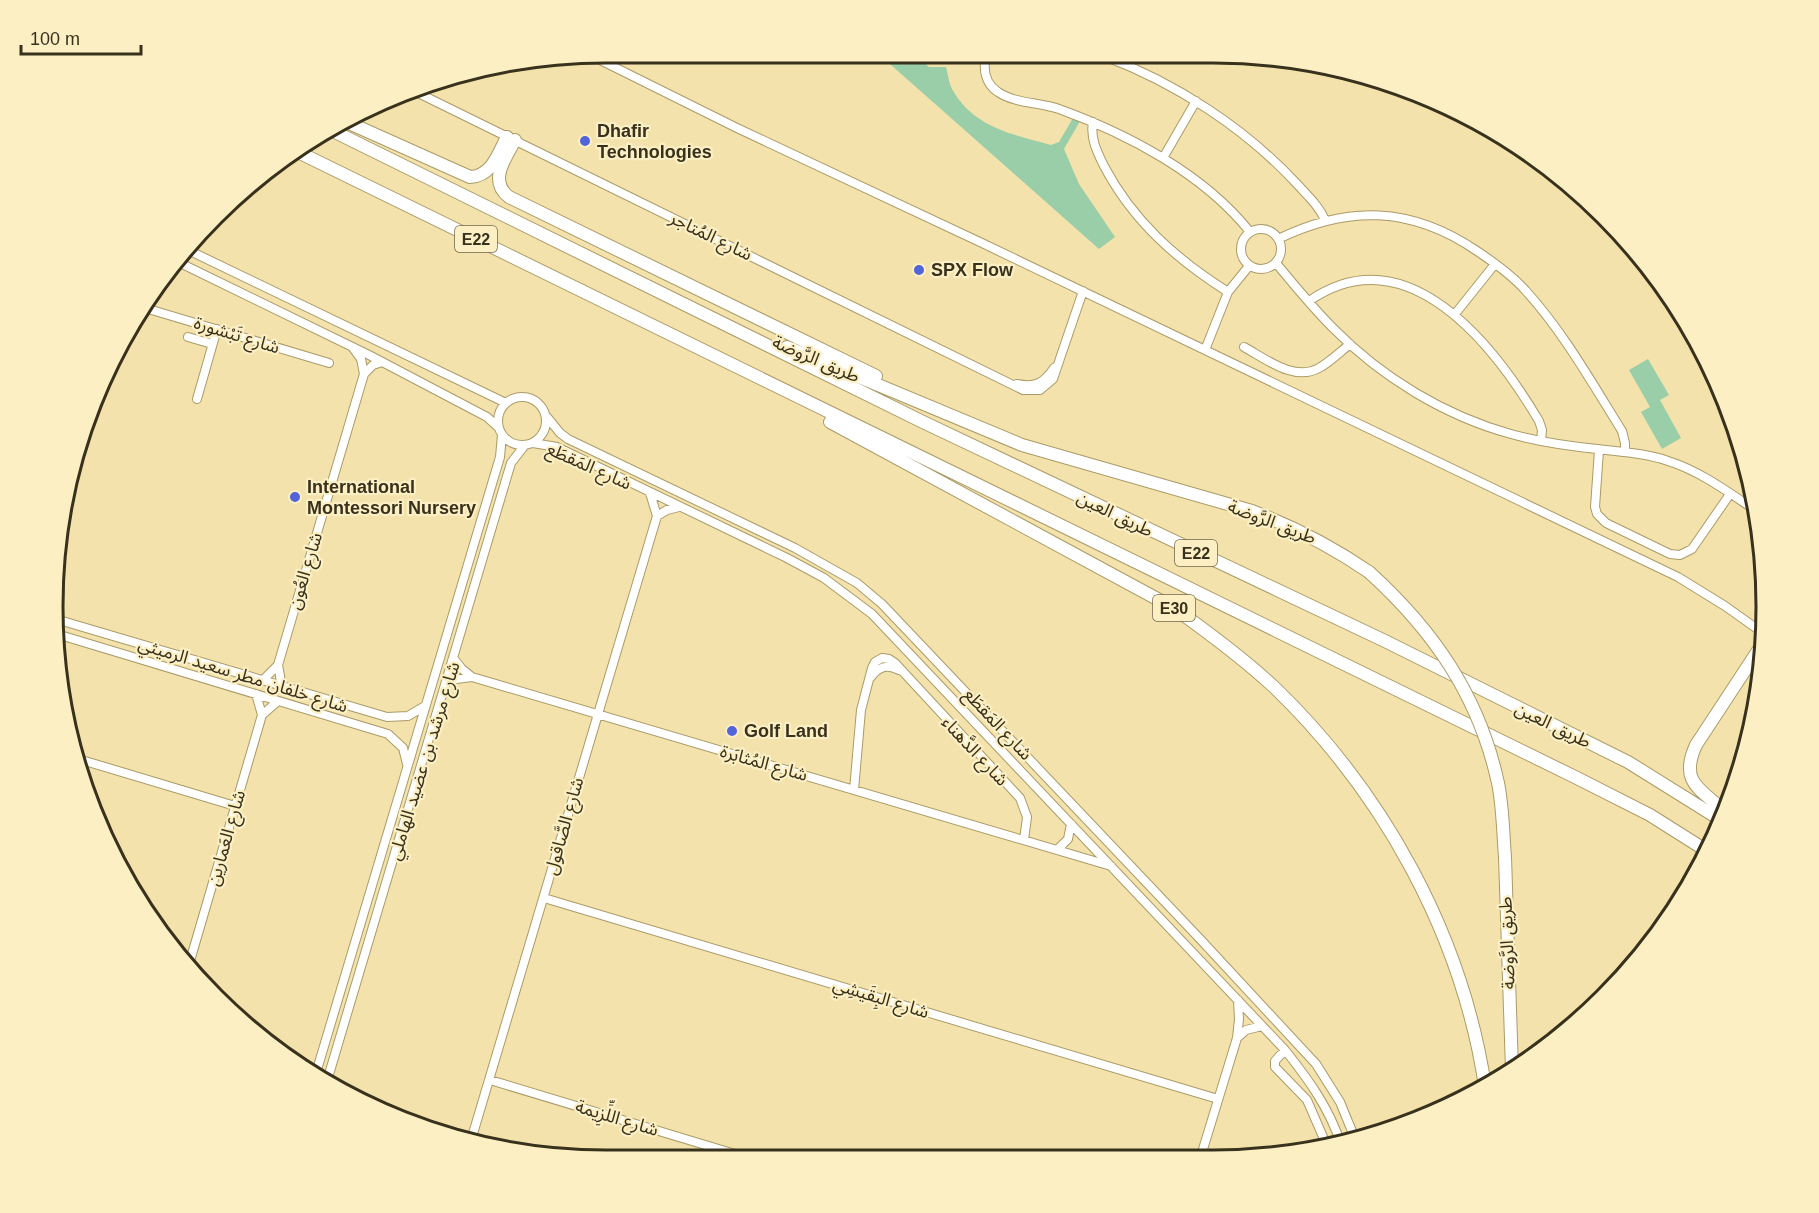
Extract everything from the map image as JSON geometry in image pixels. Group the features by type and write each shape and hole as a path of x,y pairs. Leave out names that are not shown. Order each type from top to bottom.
{"highway":[{"path":"354,125 470,177 476,177 489,170 511,139"},
{"name":"E22","path":"339,134 666,296"},
{"path":"511,139 498,179 499,186 509,197 981,429"},
{"name":"E22","path":"305,155 658,328"},
{"name":"طريق الرَّوضة","path":"666,296 1022,445 1252,511 1285,523 1316,538 1369,572 1396,596 1438,645 1454,669 1481,727 1498,786 1505,857 1512,1059"},
{"name":"طريق العين","path":"666,296 923,422 1385,641 1628,762 1714,816"},
{"name":"طريق العين","path":"658,328 1575,777 1650,815 1700,847"},
{"name":"E30","path":"658,328 1174,608 1220,641 1274,687 1337,756 1388,829 1411,868 1439,924 1460,976 1474,1028 1483,1077"},
{"path":"1718,806 1696,786 1691,773 1691,759 1696,746 1753,660"},
{"path":"1749,667 1752,664"}],"street":[{"path":"606,63 747,133 1083,291 1678,577 1755,627"},
{"path":"985,63 987,80 998,92 1018,100 1056,108 1128,138 1163,158 1207,190 1250,232"},
{"path":"1120,63 1154,78 1196,101 1246,137 1277,164 1318,206 1325,220"},
{"name":"شارع المُتاجر","path":"423,95 1023,390 1040,390 1053,379 1083,291"},
{"path":"1163,158 1196,101"},
{"path":"1093,122 1092,138 1097,151 1110,177 1134,212 1150,232 1175,255 1228,292"},
{"path":"1278,239 1325,220 1372,215 1415,221 1457,238 1495,264 1528,293 1570,348 1622,431 1625,452"},
{"path":"1266,230 1278,239 1281,249 1276,263 1271,267 1260,270 1249,266 1242,257 1241,246 1250,232 1266,230"},
{"path":"194,253 506,403"},
{"path":"186,263 265,300 270,296 266,288"},
{"path":"1276,263 1309,302 1350,344 1390,376 1446,409 1488,426 1541,441 1656,457 1681,465 1747,505"},
{"path":"185,264 487,417 500,431 512,443 529,444 544,432 547,417 544,409 530,398 522,396 513,398 500,410 498,418 500,431"},
{"path":"1455,314 1495,264"},
{"path":"1205,350 1228,292 1249,266"},
{"path":"1309,302 1347,283 1378,281 1406,286 1433,299 1455,314 1487,346 1533,411 1541,426 1541,441"},
{"name":"شارع تَبْشورة","path":"152,310 329,363"},
{"path":"196,399 217,329"},
{"path":"188,337 212,344"},
{"path":"1244,347 1287,370 1304,372 1324,365 1350,344"},
{"path":"352,347 361,359 364,374"},
{"path":"364,374 373,365 382,362"},
{"name":"شارع العُون","path":"282,687 278,665 364,374"},
{"name":"شارع المَقطَع","path":"547,417 568,439 795,548 857,583 904,625 1316,1064 1340,1102 1352,1131"},
{"name":"شارع مرشد بن عضيد الهاملي","path":"318,1066 500,457 500,431"},
{"name":"شارع مرشد بن عضيد الهاملي","path":"329,1073 511,463 529,444"},
{"name":"شارع المَقطَع","path":"529,444 556,447 787,558 847,593 872,614 1285,1050 1318,1093 1337,1135"},
{"path":"1599,450 1596,507 1600,518 1670,554 1680,555 1692,549 1730,494"},
{"path":"650,493 657,516 679,507"},
{"name":"شارع الصَّاقول","path":"473,1133 657,516"},
{"name":"شارع خلفان مطر سعيد الرميثي","path":"63,621 374,714 397,718 418,711 426,705"},
{"name":"شارع خلفان مطر سعيد الرميثي","path":"64,637 370,727 396,740 403,748 407,768"},
{"name":"شارع الدَّهناء","path":"854,790 861,710 873,665 882,658 892,660 1020,798 1027,817 1024,840"},
{"name":"شارع المُثابَرة","path":"454,659 472,677 1113,867"},
{"name":"شارع العُون","path":"262,681 278,665"},
{"name":"شارع المُثابَرة","path":"448,680 472,677"},
{"path":"256,694 262,715 278,701"},
{"path":"370,727 374,714"},
{"name":"شارع العَمارين","path":"191,957 262,715"},
{"path":"987,734 988,729 1000,727"},
{"path":"86,761 235,806"},
{"path":"1057,850 1068,839 1071,824"},
{"name":"شارع البِقَيشِي","path":"544,898 1218,1099"},
{"path":"1184,942 1197,948 1202,945 1202,940"},
{"path":"1203,1150 1237,1038 1238,1000"},
{"path":"1237,1038 1251,1028 1262,1026"},
{"path":"1285,1050 1275,1061 1275,1067 1307,1100 1324,1139"},
{"name":"شارع اللِّزِيمة","path":"490,1080 722,1150"}],"green space":[{"path":"889,63 925,63 929,67 946,67 951,87 971,113 1008,133 1051,145 1059,142 1073,118 1080,121 1064,149 1079,184 1115,237 1099,249"},
{"path":"1648,359 1669,395 1660,400 1681,438 1662,449 1641,412 1650,407 1629,370"}],"place":[{"name":"Dhafir Technologies","path":"585,141"},
{"name":"SPX Flow","path":"919,270"},
{"name":"International Montessori Nursery","path":"295,497"},
{"name":"Golf Land","path":"732,731"}]}
